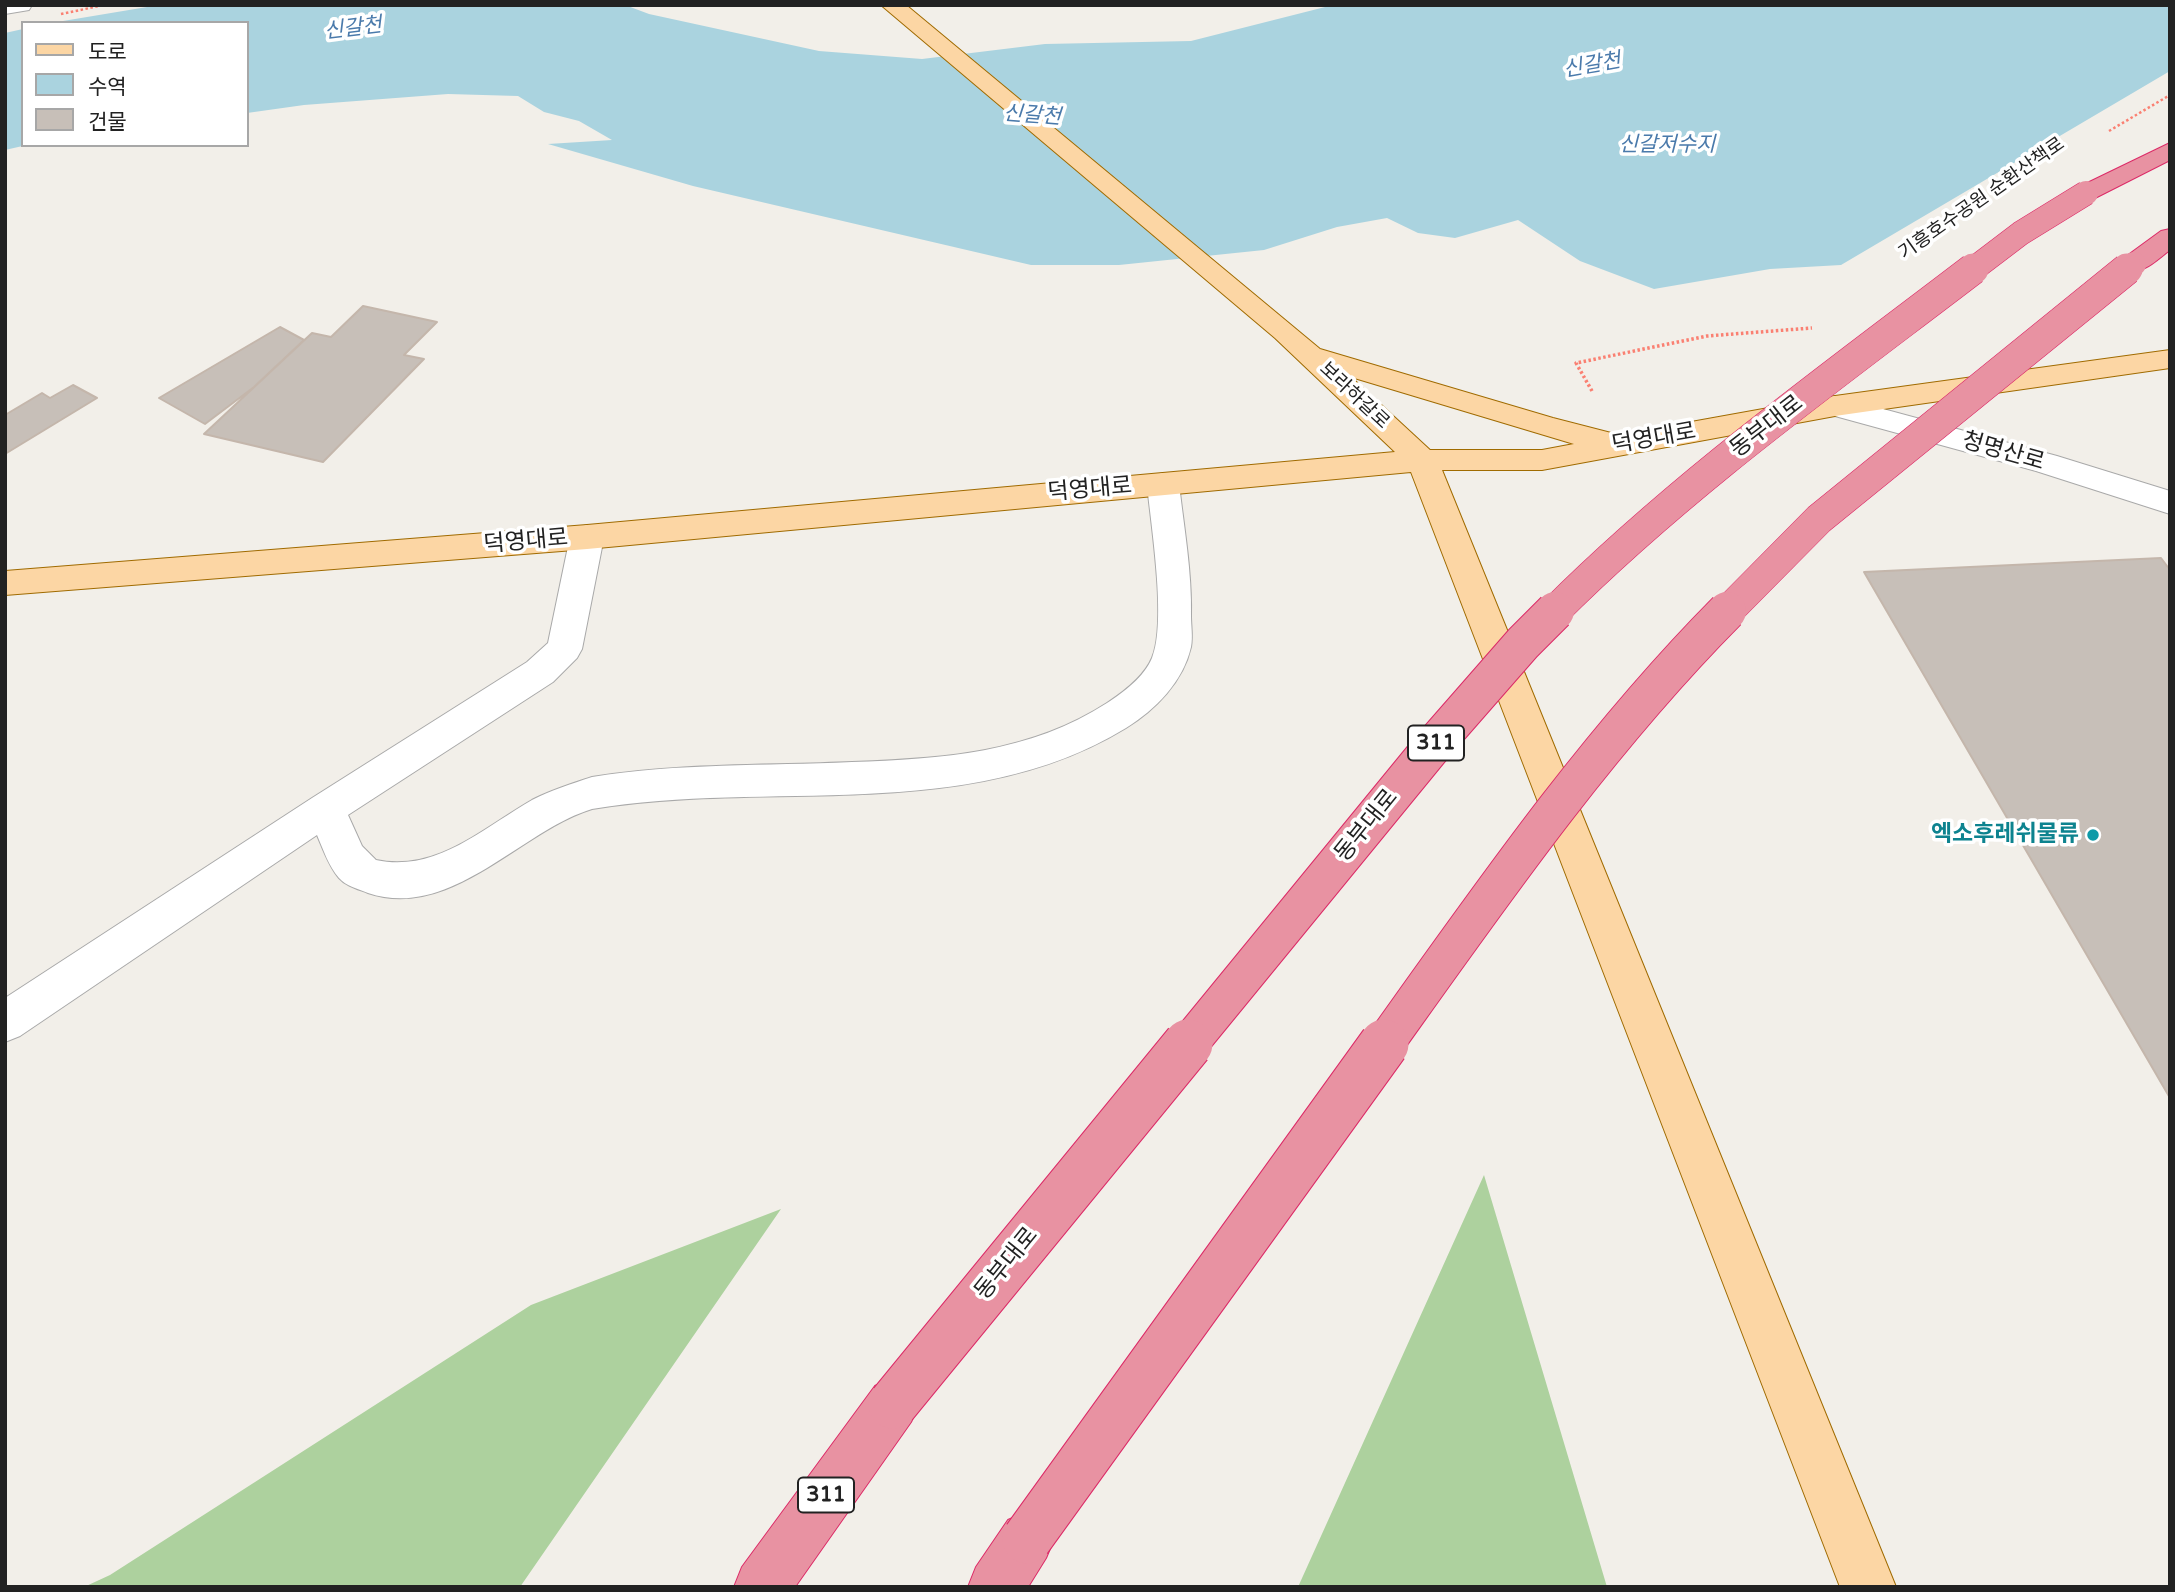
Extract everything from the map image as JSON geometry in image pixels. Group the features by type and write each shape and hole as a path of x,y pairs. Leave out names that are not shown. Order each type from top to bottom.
{"highway":[{"name":"동부대로","path":"762,1587 893,1404 1432,747 1523,643 1588,578 1754,436 2021,233 2086,193 2170,150"},
{"path":"996,1587 1027,1539 1480,911 1588,770 1696,643 1819,519 2170,237"}],"main road":[{"name":"보라하갈로","path":"892,5 1285,332 1422,460"},
{"path":"1308,354 1407,387 1534,424 1621,444"},
{"name":"덕영대로","path":"5,583 587,537 1422,460 1542,460 1835,406 2170,359"},
{"path":"1422,460 1868,1587"}],"street":[{"path":"5,8 21,5"},
{"name":"청명산로","path":"1835,406 2046,463 2170,503"},
{"path":"326,809 354,868 368,876 396,880 428,876 457,864 566,801 592,793 717,782 753,783 957,772 1000,765 1058,747 1111,719 1139,700 1160,677 1173,651 1175,604 1163,484"},
{"path":"5,1022 326,809 540,672 564,649 587,537"}],"path":[{"path":"2101,136 2170,95"},
{"path":"1621,444 1576,363 1707,336 1822,327"}],"green space":[{"path":"1484,1175 1607,1587 1298,1587"},
{"path":"781,1209 520,1587 84,1587 110,1575 531,1305"}],"water":[{"path":"159,5 625,5 649,14 819,51 922,59 1045,44 1191,41 1333,5 2170,5 2170,71 1841,265 1770,269 1654,289 1580,261 1518,220 1455,238 1418,233 1387,218 1337,227 1264,250 1119,265 1031,265 693,186 548,144 612,140 579,121 544,112 518,96 448,94 304,105 248,113 248,21 63,21"},
{"path":"21,29 21,146 5,150 5,33"}],"building":[{"path":"363,306 437,322 404,355 424,359 323,462 204,434 312,333 331,337"},
{"path":"280,327 304,340 254,387 205,424 159,398"},
{"path":"73,385 97,398 5,454 5,415 42,393 50,398"},
{"name":"엑소후레쉬물류","path":"2161,558 2170,570 2170,1098 1864,572"}],"place":[{"name":"엑소후레쉬물류","path":"2093,835"}],"water label":[{"name":"신갈천","path":"353,29"},
{"name":"신갈천","path":"1592,66"},
{"name":"신갈천","path":"1032,116"},
{"name":"신갈저수지","path":"1667,145"}]}
